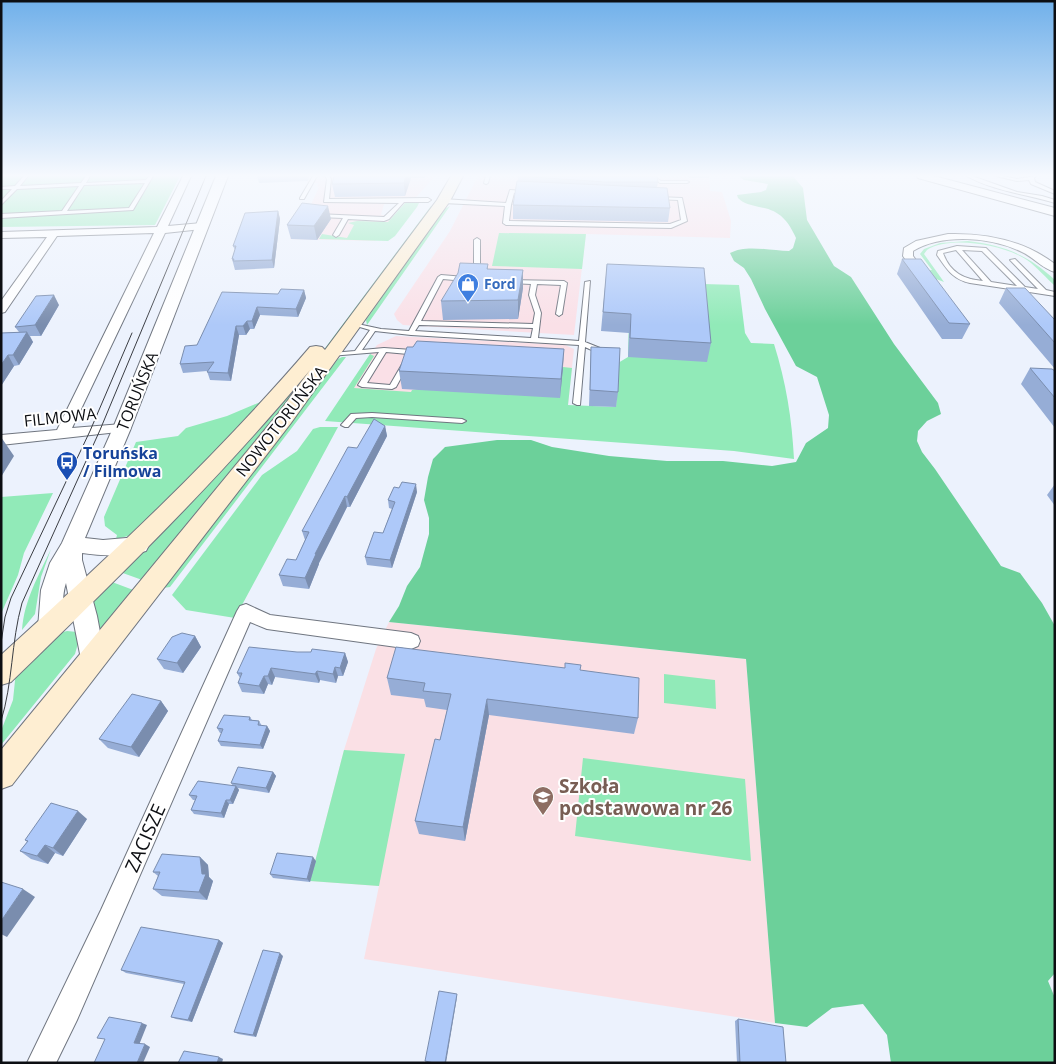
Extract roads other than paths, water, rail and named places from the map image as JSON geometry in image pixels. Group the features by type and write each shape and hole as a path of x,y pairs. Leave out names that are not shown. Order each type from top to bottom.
{"main road":[{"name":"NOWOTORUŃSKA","path":"50,628 191,492 293,378 416,226"},
{"name":"NOWOTORUŃSKA","path":"1,774 272,434 332,355 364,327 422,226"},
{"path":"1,674 50,628"}],"street":[{"path":"62,434 124,302 163,226"},
{"path":"1,235 161,230 202,226"},
{"name":"TORUŃSKA","path":"50,628 54,583 61,563 72,544 122,428 202,226"},
{"path":"1,310 54,234"},
{"path":"916,266 908,256 908,250 922,241 950,237 974,238 1006,243 1023,249 1055,269"},
{"name":"FILMOWA","path":"1,440 122,428"},
{"path":"93,659 85,616 71,560 72,544 103,548 138,545"},
{"name":"ZACISZE","path":"41,1063 68,1011 246,611 267,622 411,641"}],"lane":[{"path":"336,235 341,226"},
{"path":"652,226 672,226"},
{"path":"472,279 477,264 477,240"},
{"path":"957,248 988,284"},
{"path":"1023,289 984,249 957,248 940,252 940,255 960,280 1055,294"},
{"path":"1012,260 1044,292"},
{"path":"411,334 441,277 481,279"},
{"path":"499,280 564,283 559,314"},
{"path":"534,282 532,296 538,313 534,340"},
{"path":"577,403 588,282"},
{"path":"416,323 535,326"},
{"path":"358,351 364,327 411,334 582,343 595,349 610,350"},
{"path":"384,350 362,385 392,387 412,352"},
{"path":"332,355 384,350 422,352"},
{"path":"345,425 354,416 462,421"}],"tram line":[{"path":"1,721 8,692 18,618 22,603 100,430 185,226"},
{"path":"1,643 5,617 11,598 90,431 132,333"}],"place":[{"name":"Ford","path":"468,303"},
{"name":"Toruńska / Filmowa","path":"67,481"},
{"name":"Szkoła podstawowa nr 26","path":"543,816"}]}
